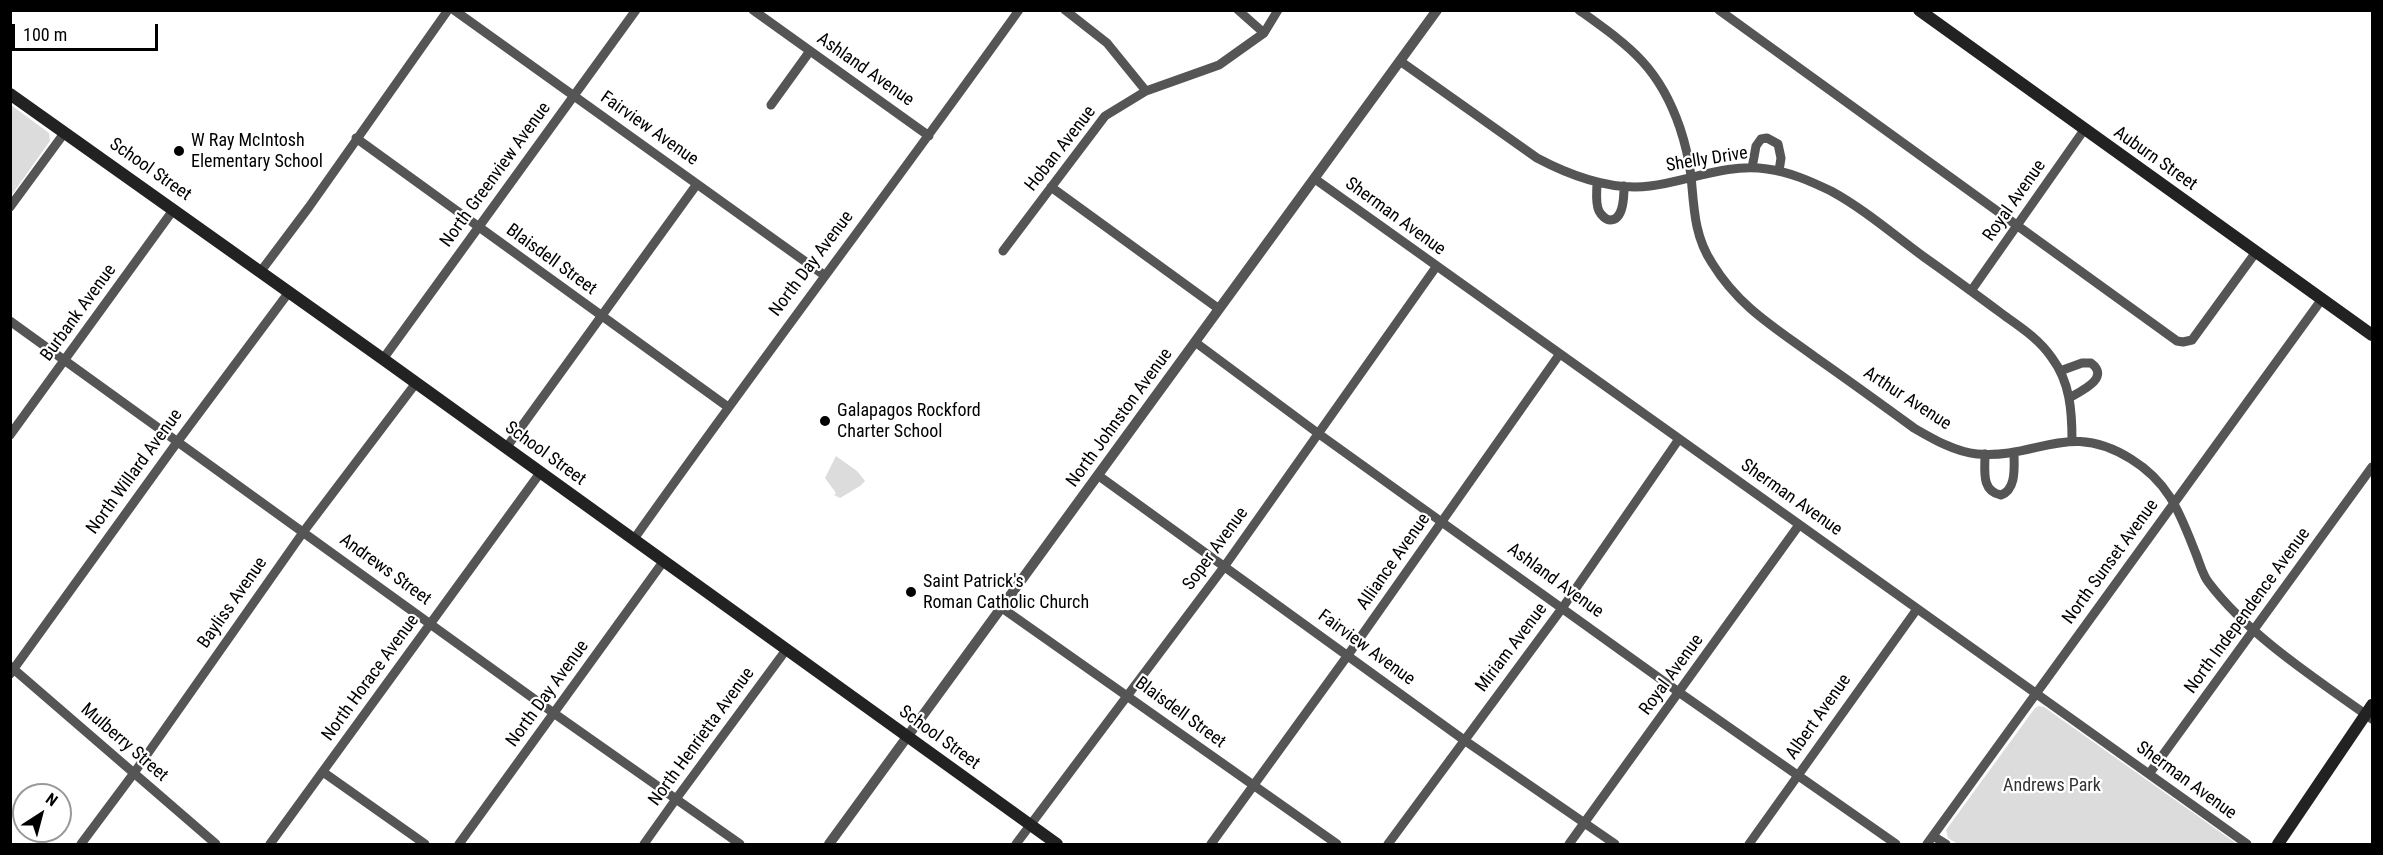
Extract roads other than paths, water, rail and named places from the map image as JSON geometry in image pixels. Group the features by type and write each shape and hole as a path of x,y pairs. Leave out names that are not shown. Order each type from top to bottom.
{"main road":[{"name":"Auburn Street","path":"1918,10 2373,335"},
{"name":"School Street","path":"10,94 261,271 1057,844"},
{"path":"2277,844 2370,713"}],"street":[{"path":"261,271 448,10"},
{"name":"Fairview Avenue","path":"454,10 824,274"},
{"name":"North Greenview Avenue","path":"383,359 636,10"},
{"name":"Ashland Avenue","path":"753,10 929,136"},
{"name":"North Day Avenue","path":"634,539 824,274 929,136 1019,10"},
{"path":"1065,10 1107,43 1146,91"},
{"path":"1238,10 1264,33"},
{"name":"Hoban Avenue","path":"1004,251 1105,117 1146,91 1219,65 1264,33 1278,10"},
{"name":"North Johnston Avenue","path":"829,844 1437,10"},
{"name":"Arthur Avenue","path":"1579,10 1628,46 1658,78 1674,112 1686,149 1691,176 1692,206 1698,234 1710,262 1738,299 1914,428 1949,446 1970,453 1985,454 2014,452 2072,440 2108,447 2133,460 2157,480 2175,502 2207,582 2253,631 2370,713"},
{"path":"1719,10 2177,341 2192,340 2256,252"},
{"path":"771,105 810,51"},
{"name":"Shelly Drive","path":"1400,61 1537,158 1558,169 1597,182 1624,186 1651,186 1691,176 1752,168 1779,171 1802,178 1834,193 2038,341 2053,358 2060,371 2072,411 2072,440"},
{"name":"Royal Avenue","path":"1971,291 2019,226 2084,130"},
{"path":"10,207 65,132"},
{"name":"Blaisdell Street","path":"356,138 728,407"},
{"path":"1752,168 1756,146 1761,139 1767,138 1778,144 1781,158 1779,171"},
{"name":"Sherman Avenue","path":"1315,180 2247,844"},
{"path":"1597,182 1598,209 1610,220 1615,218 1621,208 1624,186"},
{"path":"506,448 697,184"},
{"path":"1052,188 1219,309"},
{"name":"Burbank Avenue","path":"10,435 174,209"},
{"name":"Soper Avenue","path":"1016,844 1224,567 1436,267"},
{"name":"North Willard Avenue","path":"12,670 289,292"},
{"name":"North Sunset Avenue","path":"1927,844 2322,299"},
{"name":"Andrews Street","path":"10,321 555,714 740,844"},
{"name":"Ashland Avenue","path":"1195,342 1319,434 1680,693 1896,844"},
{"name":"Alliance Avenue","path":"1210,844 1348,655 1559,355"},
{"path":"2060,371 2082,363 2091,363 2097,368 2095,381 2069,398"},
{"name":"Bayliss Avenue","path":"81,844 134,773 304,531 416,383"},
{"name":"Miriam Avenue","path":"1388,844 1563,607 1679,439"},
{"path":"1985,454 1985,483 1992,492 2001,495 2007,493 2011,488 2014,452"},
{"name":"North Independence Avenue","path":"2149,774 2373,467"},
{"name":"North Horace Avenue","path":"270,844 540,473"},
{"name":"Fairview Avenue","path":"1099,476 1464,740 1615,844"},
{"name":"Royal Avenue","path":"1569,844 1799,525"},
{"name":"North Day Avenue","path":"459,844 663,562"},
{"name":"Blaisdell Street","path":"1002,608 1337,844"},
{"name":"Albert Avenue","path":"1749,844 1917,609"},
{"name":"North Henrietta Avenue","path":"644,844 786,650"},
{"name":"Mulberry Street","path":"12,670 216,844"},
{"path":"323,772 425,844"},
{"path":"1933,836 1946,844"}],"place":[{"name":"W Ray McIntosh Elementary School","path":"179,151"},
{"name":"Galapagos Rockford Charter School","path":"825,421"},
{"name":"Saint Patrick's Roman Catholic Church","path":"911,592"}],"park label":[{"name":"Andrews Park","path":"2052,786"}]}
